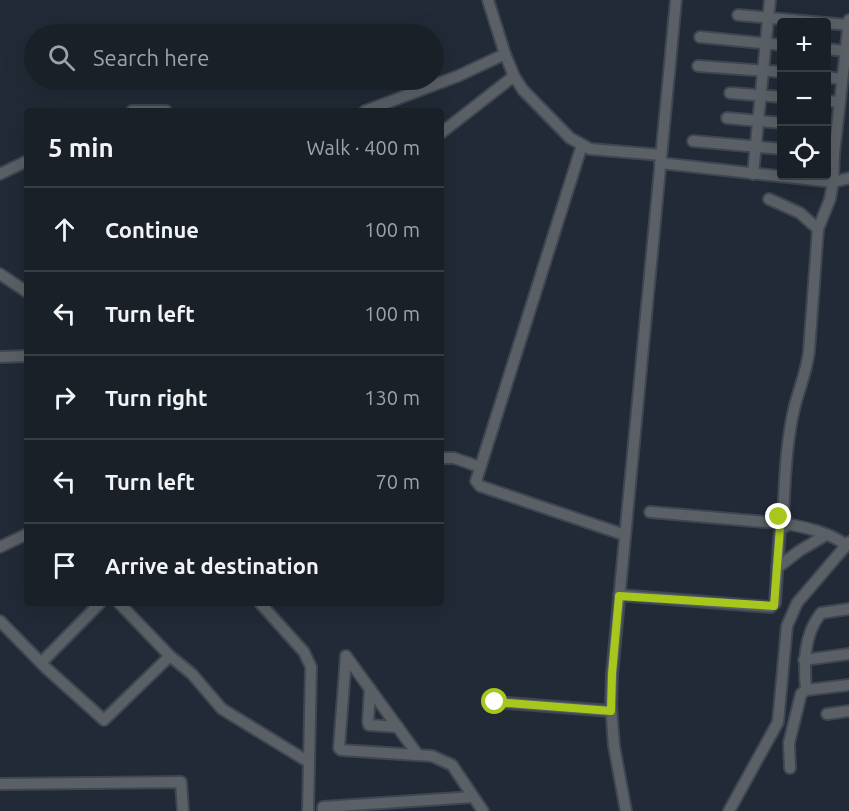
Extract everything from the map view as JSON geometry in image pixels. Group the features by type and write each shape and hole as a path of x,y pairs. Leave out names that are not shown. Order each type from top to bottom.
{"street":[{"path":"488,0 505,54 523,90 570,138 590,149 753,174 833,182 849,178"},
{"path":"626,811 614,746 611,711 612,674 676,0"},
{"path":"753,174 770,0"},
{"path":"738,15 849,22 840,102 832,128"},
{"path":"700,37 777,44"},
{"path":"831,50 846,51"},
{"path":"444,81 505,54"},
{"path":"698,66 777,71"},
{"path":"444,131 514,76"},
{"path":"831,78 842,79"},
{"path":"373,108 421,90"},
{"path":"730,93 777,97"},
{"path":"831,101 840,102"},
{"path":"727,118 777,123"},
{"path":"693,141 777,148"},
{"path":"582,145 476,481 480,486 625,535"},
{"path":"0,174 24,162"},
{"path":"619,596 771,607 775,603 788,454 794,414 808,366 818,229 830,199 833,182 831,163"},
{"path":"769,199 800,213 818,229"},
{"path":"0,274 24,290"},
{"path":"0,357 24,356"},
{"path":"444,458 454,458 480,467"},
{"path":"650,512 782,523 826,535 848,544 797,603 787,626 778,722 729,811"},
{"path":"799,551 800,527"},
{"path":"0,547 24,535"},
{"path":"777,568 799,551 826,535"},
{"path":"41,663 97,606"},
{"path":"122,606 170,656 192,674 222,709 308,761"},
{"path":"263,606 309,660 311,672 308,811"},
{"path":"806,690 804,660 816,620 821,613 849,609"},
{"path":"0,621 41,663 104,720 170,656"},
{"path":"804,660 849,654"},
{"path":"418,755 346,656 339,748 341,750 432,756 452,765 483,811"},
{"path":"790,768 789,743 801,694 806,690 849,686"},
{"path":"370,689 369,725 398,727"},
{"path":"495,702 611,711"},
{"path":"827,714 849,711"},
{"path":"0,783 181,782 183,811"},
{"path":"323,811 323,807 421,806 446,799 473,797"},
{"path":"446,799 447,811"}],"route":[{"path":"495,702 611,711 619,596 774,606 780,527 777,520 779,517"}]}
